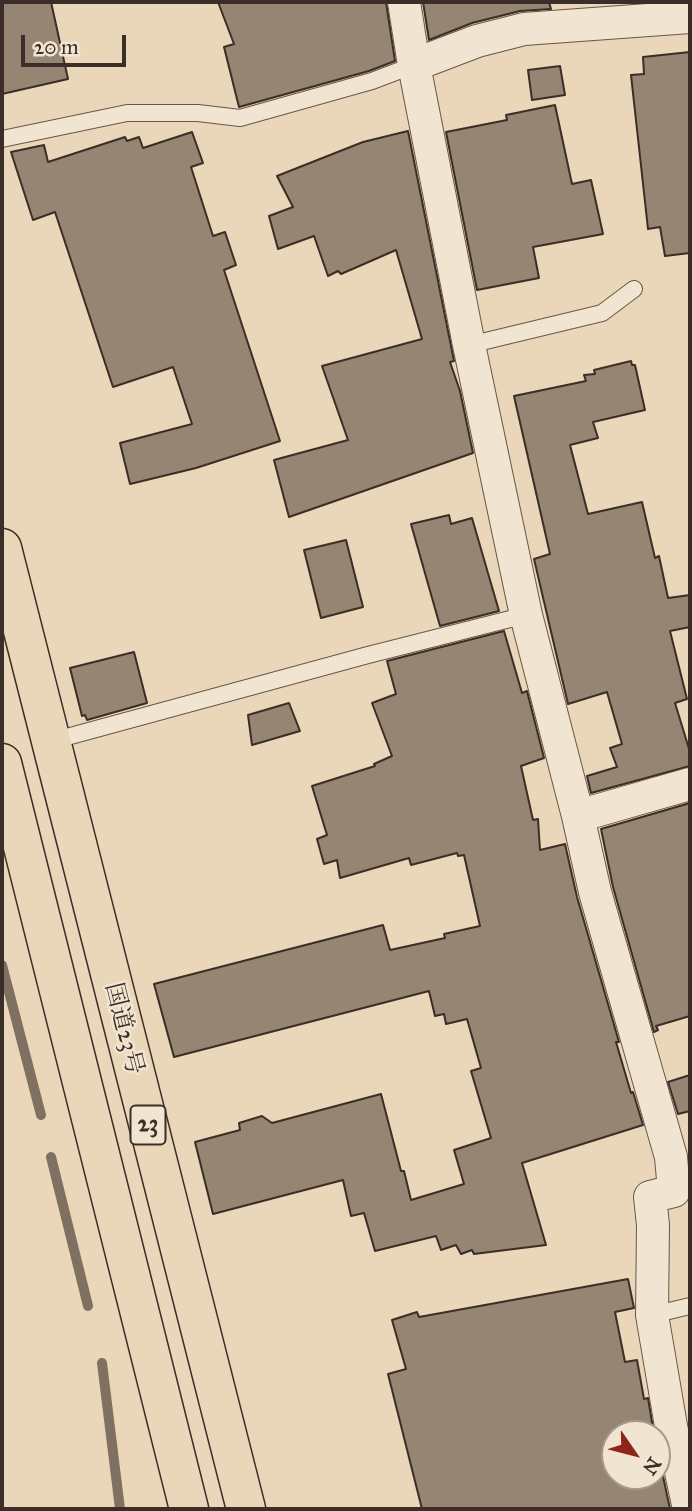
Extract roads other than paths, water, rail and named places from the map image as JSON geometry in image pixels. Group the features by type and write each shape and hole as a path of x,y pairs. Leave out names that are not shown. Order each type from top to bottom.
{"highway":[{"name":"国道23号","path":"2,548 246,1509"},
{"name":"23","path":"3,772 189,1509"}],"street":[{"path":"404,2 469,345 526,615 578,816 594,892 671,1157 674,1191 650,1197 653,1225 652,1315 671,1426 689,1509"},
{"path":"414,65 477,41 524,29 690,15"},
{"path":"578,816 690,784"}],"lane":[{"path":"690,2 690,15"},
{"path":"2,139 127,113 198,113 240,118 372,81 414,65"},
{"path":"469,345 602,313 634,289"},
{"path":"50,741 368,654 526,615"},
{"path":"652,1315 690,1306"}],"waterway":[{"path":"2,965 41,1115"},
{"path":"51,1157 88,1306"},
{"path":"102,1363 120,1509"}]}
